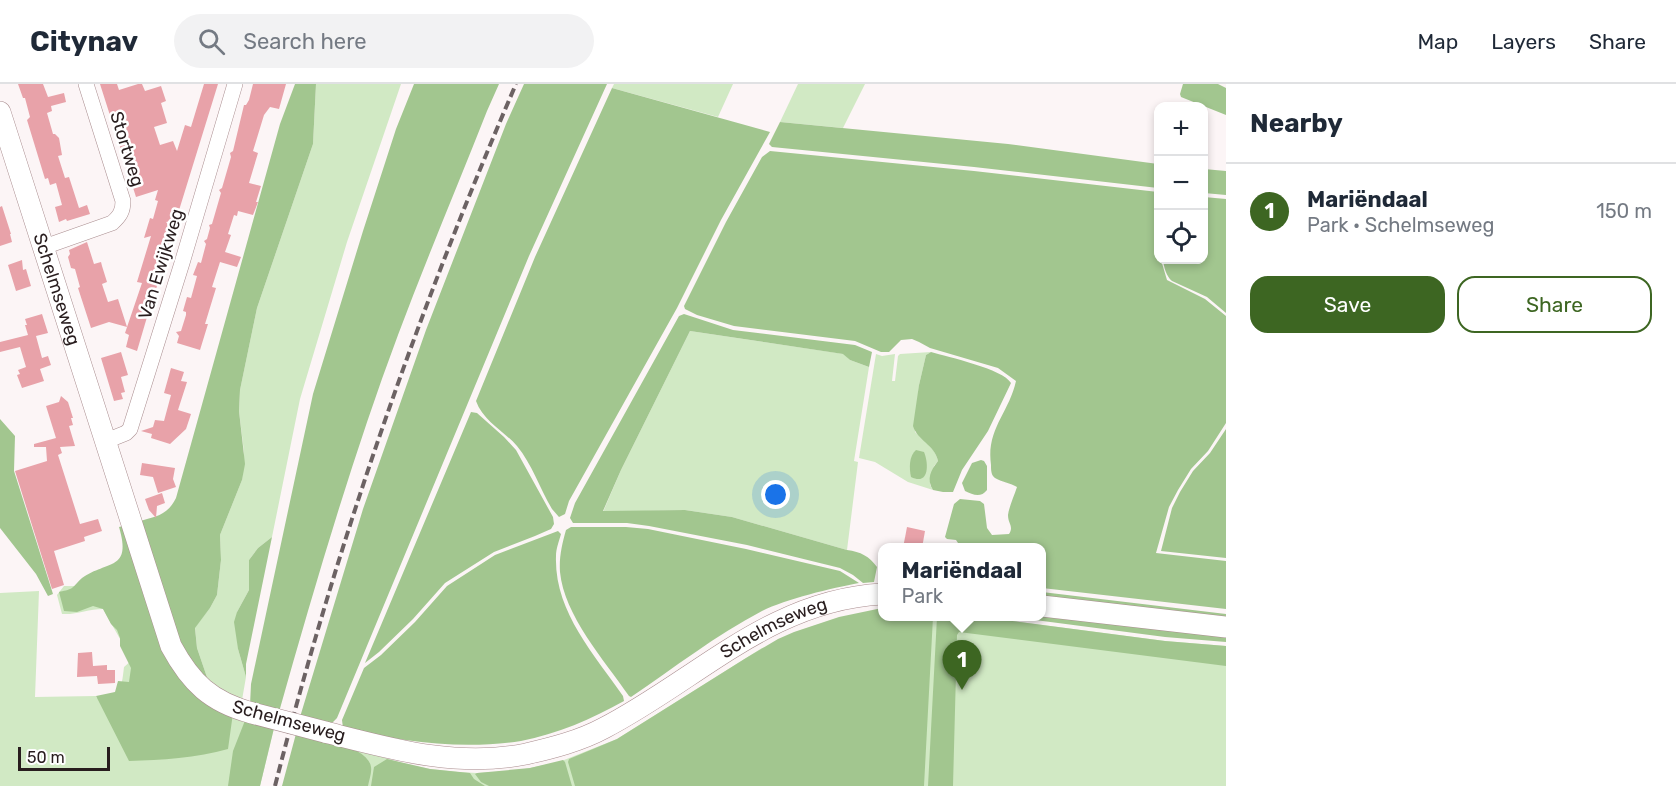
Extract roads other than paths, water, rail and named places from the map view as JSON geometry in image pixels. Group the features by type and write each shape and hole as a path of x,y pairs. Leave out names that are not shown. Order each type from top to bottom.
{"main road":[{"name":"Schelmseweg","path":"0,111 171,646 181,665 195,681 221,702 252,713 418,754 468,759 506,757 562,745 602,729 636,710 767,626 834,602 878,595"},
{"path":"1046,607 1226,627"}],"street":[{"name":"Stortweg","path":"45,247 112,223 123,210 123,201 86,84"},
{"name":"Van Ewijkweg","path":"106,441 130,429 235,84"}],"railway":[{"path":"275,786 325,607 382,430 446,256 516,84"}],"place":[{"name":"Mariëndaal","path":"962,690"}]}
